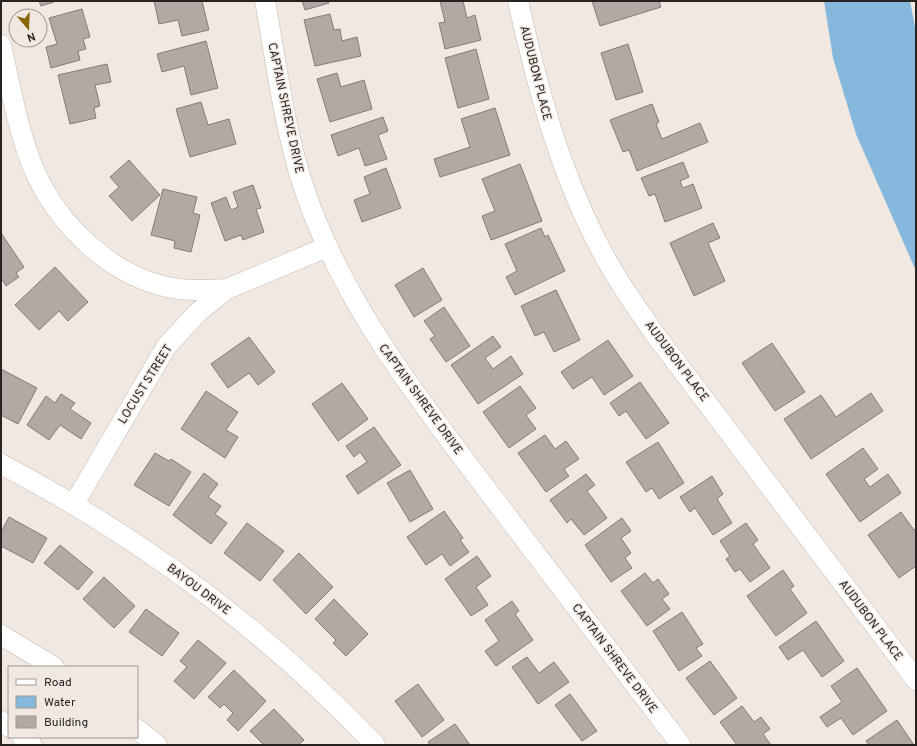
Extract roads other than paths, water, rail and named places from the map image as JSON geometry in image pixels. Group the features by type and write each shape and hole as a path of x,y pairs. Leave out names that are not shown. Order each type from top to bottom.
{"street":[{"name":"CAPTAIN SHREVE DRIVE","path":"265,1 297,163 312,212 327,247 364,316 385,350 430,415 681,745"},
{"name":"AUDUBON PLACE","path":"518,1 534,71 550,128 589,226 620,284 654,333 916,680"},
{"path":"1,45 19,127 33,166 48,197 73,229 101,255 145,280 178,289 208,291 227,289"},
{"name":"LOCUST STREET","path":"74,504 166,347 197,313 227,289 327,247"},
{"name":"BAYOU DRIVE","path":"1,464 74,504 178,572 265,640 323,693 375,745"},
{"path":"1,635 52,666"},
{"path":"138,730 157,745"},
{"path":"23,738 32,745"}],"water":[{"path":"824,1 910,1 916,32 916,271 856,134 833,58"}]}
